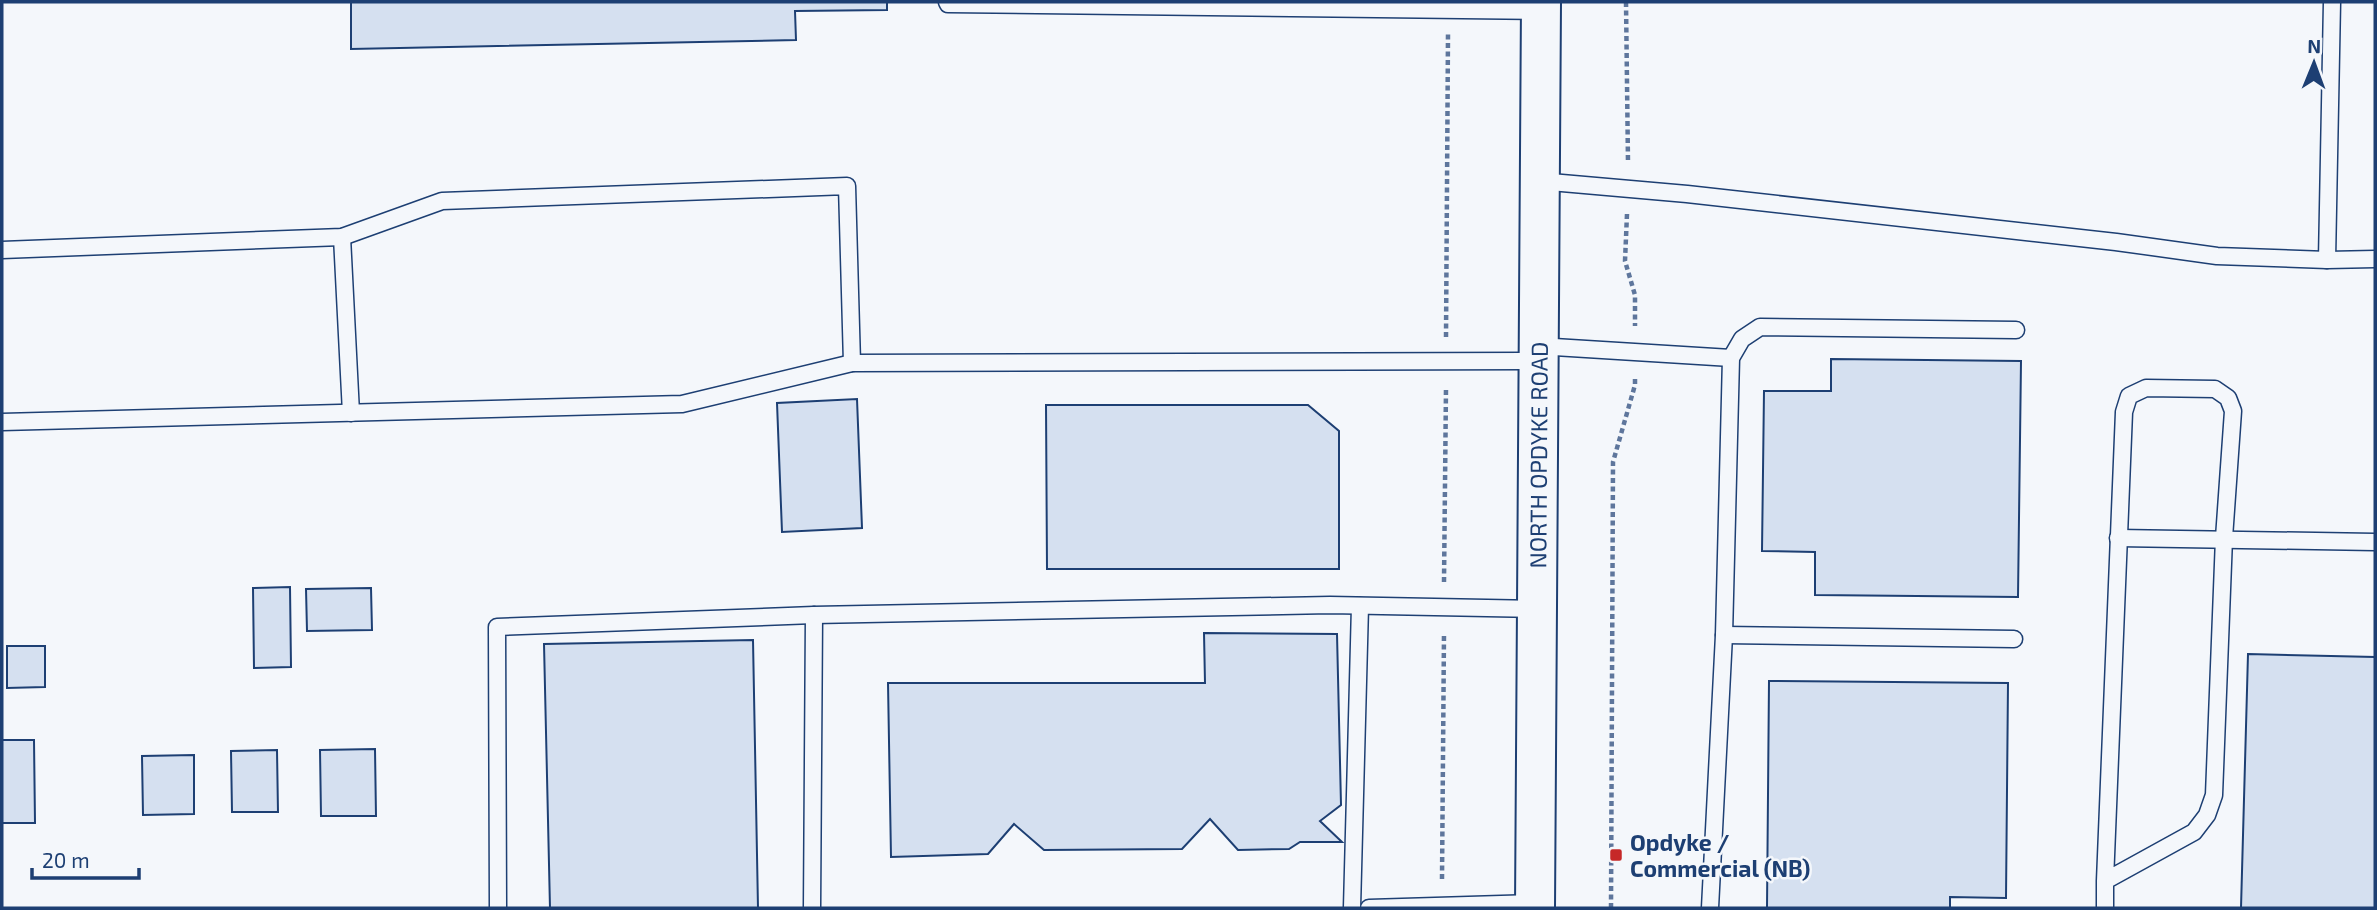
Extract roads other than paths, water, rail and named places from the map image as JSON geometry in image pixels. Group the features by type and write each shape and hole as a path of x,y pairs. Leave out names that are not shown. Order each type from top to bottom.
{"main road":[{"name":"NORTH OPDYKE ROAD","path":"1536,906 1541,6"}],"lane":[{"path":"947,2 1449,10 1541,6"},
{"path":"2327,260 2332,2"},
{"path":"1539,181 2116,242 2217,256 2375,259"},
{"path":"2,250 342,237 442,201 847,186 852,363"},
{"path":"342,237 351,413"},
{"path":"1710,908 1724,635 1731,358 1742,339 1760,327 2016,330"},
{"path":"2,422 682,404 852,363 1446,361 1538,354 1636,353 1731,358"},
{"path":"2105,881 2194,832 2207,816 2214,795 2224,538 2233,411 2228,398 2215,389 2146,388 2129,396 2124,412 2118,538 2105,881 2105,908"},
{"path":"2118,538 2375,542"},
{"path":"1352,908 1360,606"},
{"path":"498,908 497,627 814,615 1360,606 1536,610"},
{"path":"812,908 814,615"},
{"path":"1724,635 2014,639"},
{"path":"1370,908 1442,905 1536,906"}],"place":[{"name":"Opdyke / Commercial (NB)","path":"1616,855"}]}
